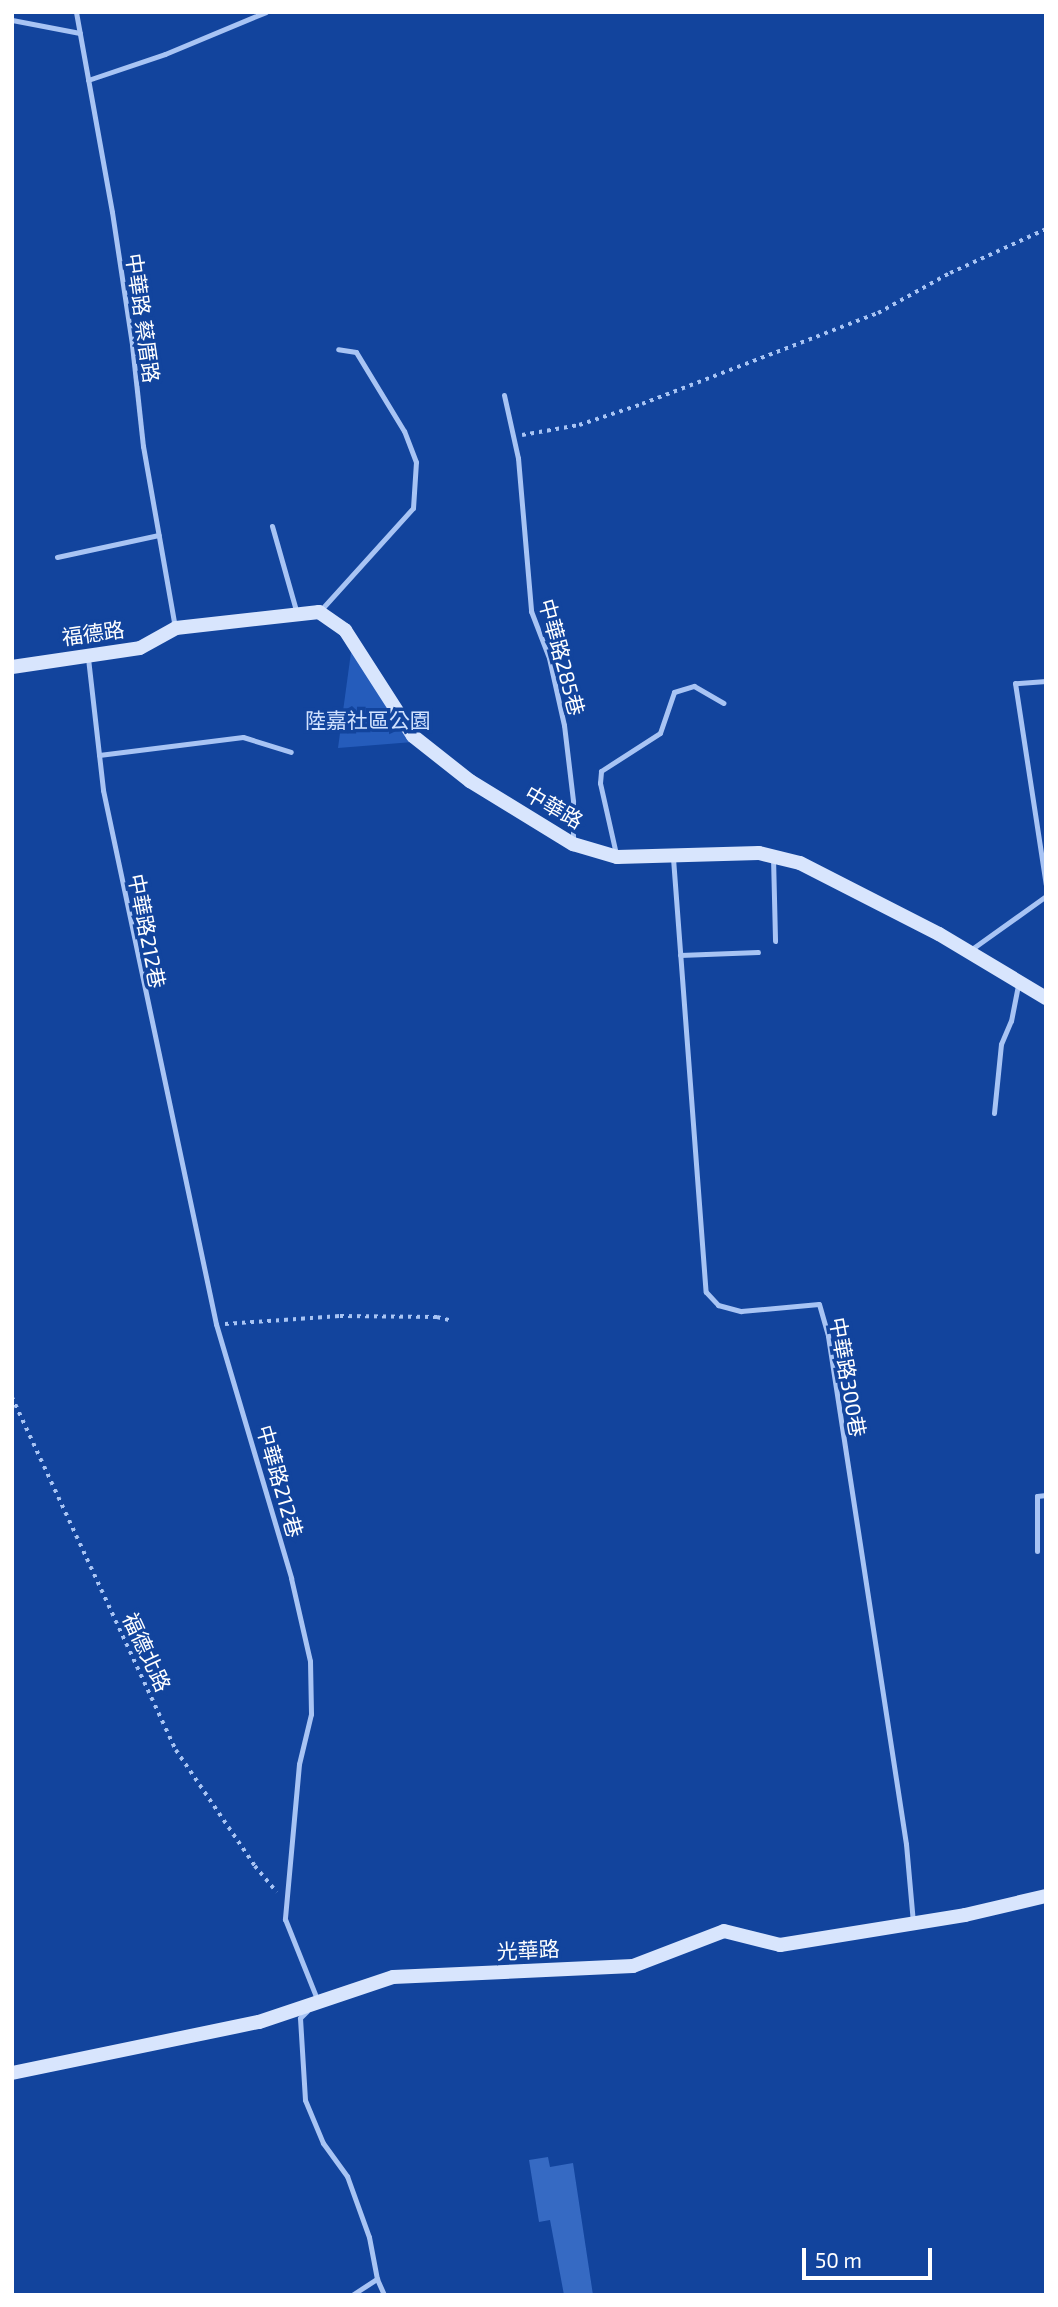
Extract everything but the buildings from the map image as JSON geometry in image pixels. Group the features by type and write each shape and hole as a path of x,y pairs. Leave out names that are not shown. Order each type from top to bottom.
{"street":[{"path":"176,628 319,612"},
{"name":"中華路","path":"319,612 345,630 413,736 470,781 573,844 617,857 759,853 800,863 939,934 1046,998"},
{"name":"福德路","path":"12,667 140,648 176,628"},
{"name":"光華路","path":"12,2073 259,2022 393,1977 634,1966 724,1931 779,1945 965,1915 1046,1896"}],"lane":[{"name":"中華路 蔡厝路","path":"76,12 114,225 143,446 176,628"},
{"path":"88,79 165,54 266,12"},
{"path":"12,20 80,33"},
{"path":"319,612 413,508 416,462 404,431 356,352 338,349"},
{"name":"中華路285巷","path":"504,395 513,437 531,611 549,658 565,724 573,801 573,844"},
{"path":"272,526 297,614"},
{"path":"57,557 159,535"},
{"name":"中華路212巷","path":"87,654 103,790 144,997 216,1324 284,1551 310,1661 312,1714 299,1764 285,1919 318,2002"},
{"path":"1046,681 1015,683 1046,885"},
{"path":"617,857 601,771 660,733 674,692 694,686 723,703"},
{"path":"99,755 243,737 291,752"},
{"name":"中華路300巷","path":"673,855 706,1292 718,1305 741,1311 819,1304 828,1336 906,1844 913,1924"},
{"path":"773,857 775,941"},
{"path":"967,953 1046,895"},
{"path":"680,955 758,952"},
{"path":"995,1114 1001,1044 1011,1021 1018,981"},
{"path":"1037,1551 1037,1496 1046,1495"},
{"path":"318,2002 300,2018 305,2100 323,2143 347,2176 369,2237 377,2279 384,2295"},
{"path":"352,2295 377,2279"}],"path":[{"path":"513,437 579,425 642,404 866,318 1008,243 1046,229"},
{"path":"216,1324 340,1315 437,1317 453,1321"},
{"name":"福德北路","path":"12,1397 176,1749 255,1866 285,1902"}],"green space":[{"name":"陸嘉社區公園","path":"352,645 413,742 338,748"}]}
